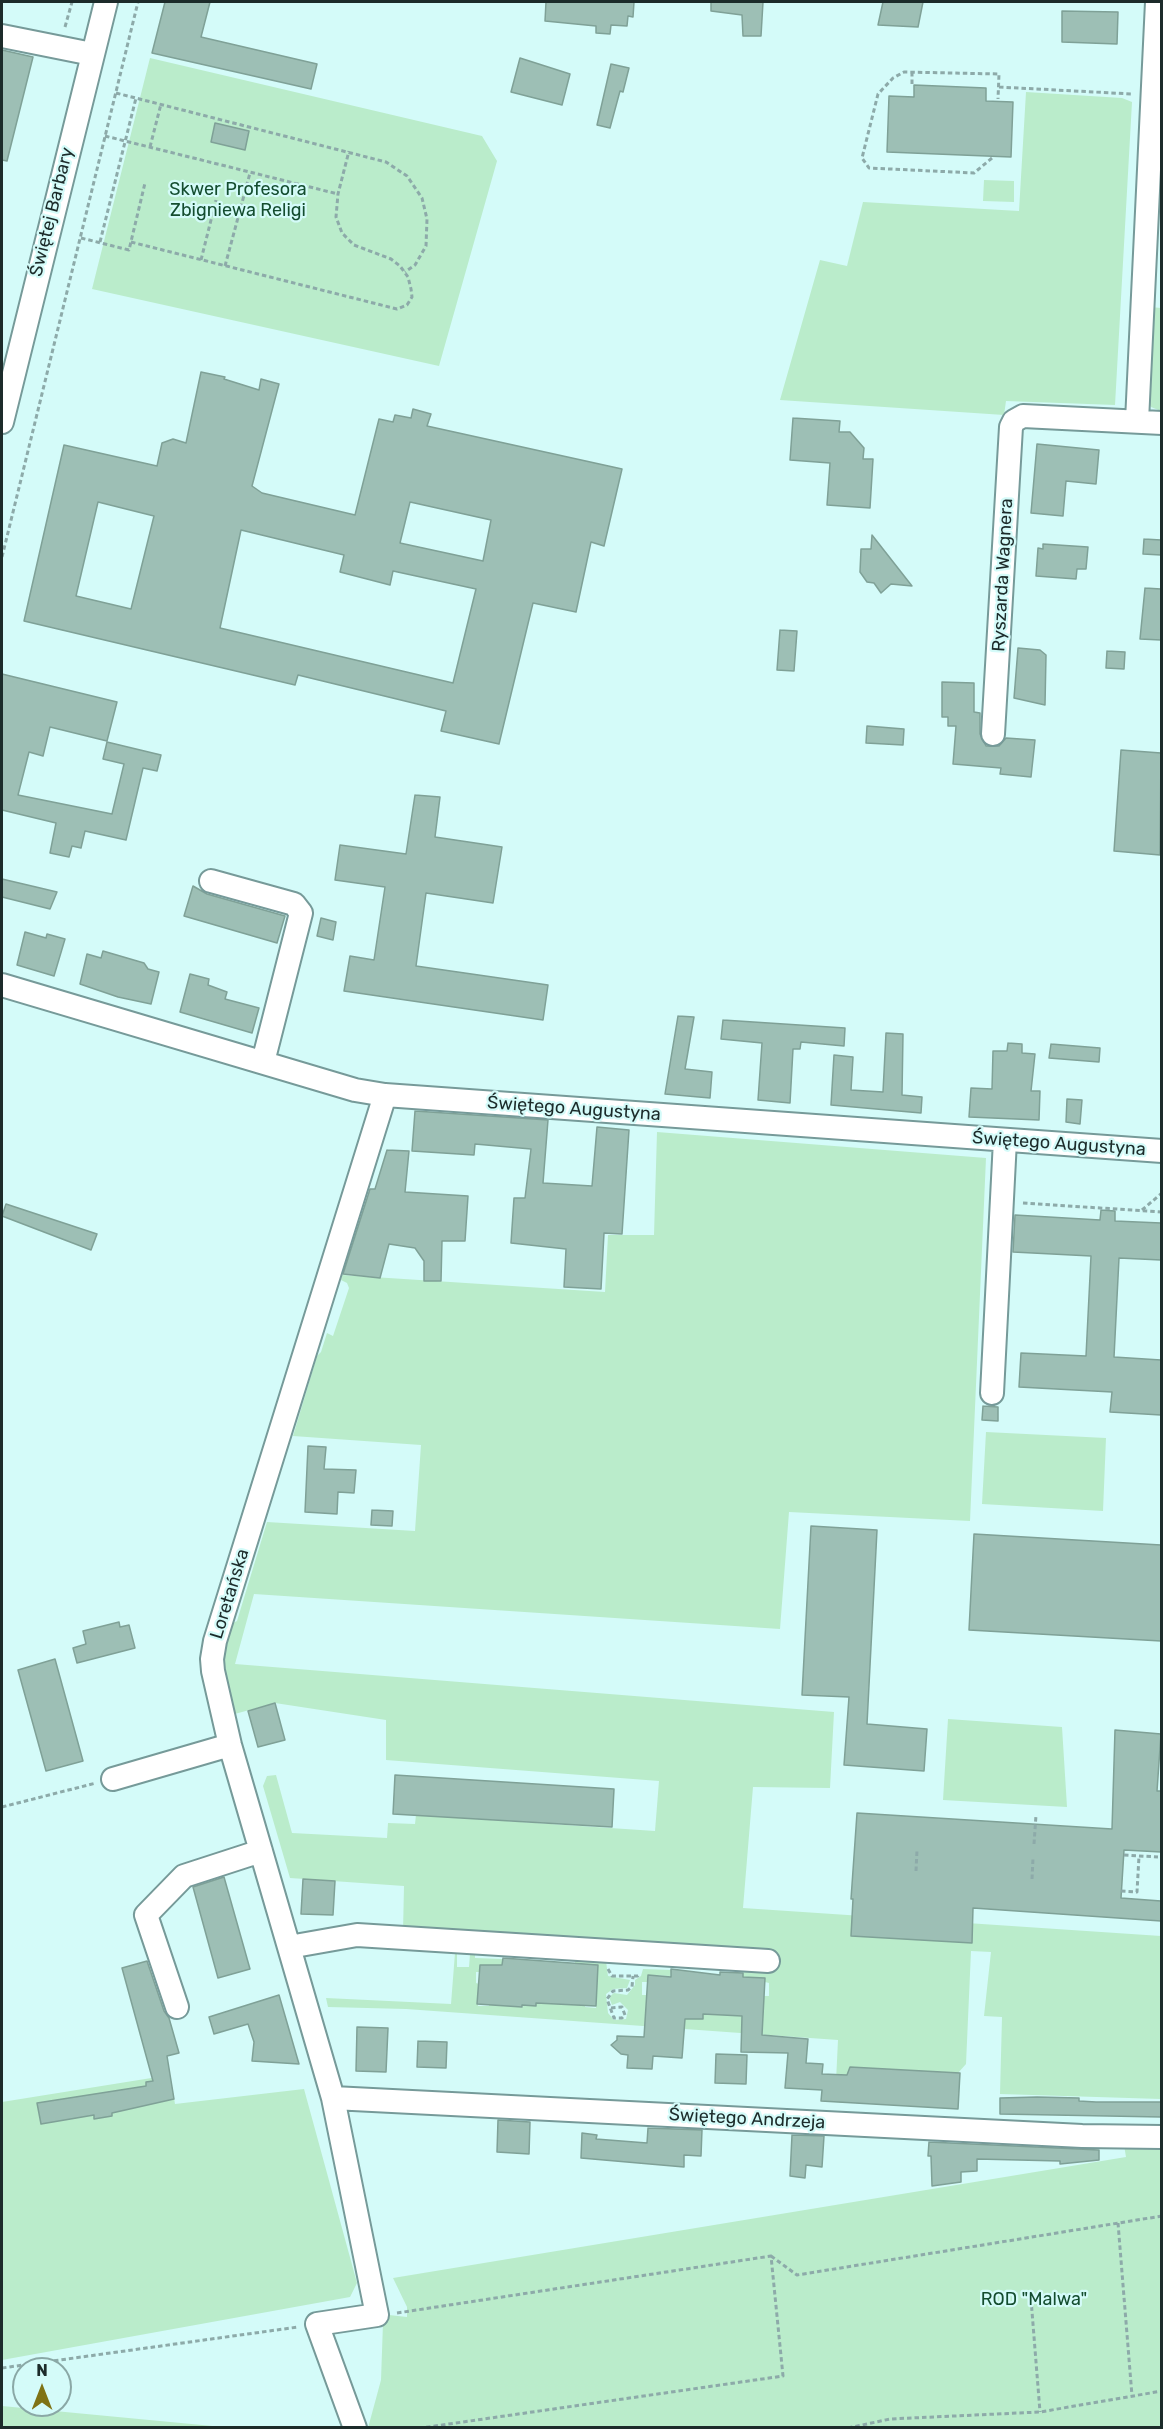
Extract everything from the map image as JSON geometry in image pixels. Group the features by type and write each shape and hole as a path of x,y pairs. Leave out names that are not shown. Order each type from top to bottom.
{"street":[{"name":"Świętej Barbary","path":"2,422 106,2"},
{"path":"1157,2 1137,421 1161,423"},
{"path":"2,36 92,54"},
{"name":"Ryszarda Wagnera","path":"993,734 1011,427 1017,417 1137,421"},
{"path":"211,881 294,904 301,913 263,1062"},
{"name":"Świętego Augustyna","path":"2,984 355,1090 385,1095 1161,1151"},
{"name":"Loretańska","path":"377,2316 333,2097 230,1745 213,1671 215,1641 385,1095"},
{"path":"992,1394 1005,1140"},
{"path":"113,1779 230,1745"},
{"path":"177,2007 146,1915 184,1876 261,1851"},
{"path":"289,1947 357,1935 768,1961"},
{"name":"Świętego Andrzeja","path":"333,2097 1082,2136 1161,2137"},
{"path":"355,2427 317,2324 377,2316"}],"path":[{"path":"60,46 72,2"},
{"path":"2,557 138,2"},
{"path":"912,71 912,84"},
{"path":"992,158 974,172 865,166 862,158 878,94 893,78 912,71 999,74 998,99"},
{"path":"999,87 1135,94"},
{"path":"116,93 386,162 407,176 422,198 427,219 426,246 415,265 405,273"},
{"path":"100,242 136,98"},
{"path":"150,147 161,104"},
{"path":"105,136 338,194"},
{"path":"131,242 397,309 407,306 412,297 405,273 391,259 354,245 342,233 336,217 338,194 349,151"},
{"path":"225,266 250,172"},
{"path":"81,238 129,250 145,183"},
{"path":"201,260 216,200"},
{"path":"1142,1210 1161,1193"},
{"path":"1002,1202 1161,1212"},
{"path":"2,1807 113,1779"},
{"path":"1034,1844 1036,1815"},
{"path":"916,1871 917,1850"},
{"path":"1124,1855 1158,1857"},
{"path":"1121,1892 1137,1892 1139,1856"},
{"path":"1032,1879 1033,1858"},
{"path":"611,2008 622,2007 625,2015 622,2018 614,2018 611,2008 608,1995 613,1991 628,1990 632,1987 633,1976"},
{"path":"377,2316 771,2256 797,2275 1161,2216"},
{"path":"1118,2223 1132,2396"},
{"path":"421,2427 783,2376 771,2256"},
{"path":"1031,2299 1040,2412"},
{"path":"2,2368 317,2324"},
{"path":"848,2427 890,2419 1040,2412 1161,2391"}],"green space":[{"name":"Skwer Profesora Zbigniewa Religi","path":"150,58 482,136 497,161 439,366 92,289"},
{"path":"1026,92 1122,98 1132,102 1115,405 1006,401 1004,415 780,400 820,260 847,266 863,202 1019,211"},
{"path":"984,180 1014,181 1014,202 983,201"},
{"path":"1150,307 1161,308 1161,411 1151,407 1148,402"},
{"path":"657,1132 986,1158 970,1521 789,1512 780,1629 254,1594 235,1664 834,1712 830,1788 753,1787 743,1908 1161,1936 1161,2099 1000,2094 1002,2017 984,2016 991,1952 971,1951 966,2064 958,2073 848,2086 847,2103 835,2102 838,2040 406,2009 328,2007 326,1998 451,2004 455,1953 457,1953 457,1967 469,1967 470,1954 475,1955 475,1958 502,1959 502,1965 480,1965 480,1972 476,1972 476,1983 479,1984 478,2006 489,2006 489,2002 522,2007 536,1999 585,2002 585,2007 596,2008 598,1965 575,1964 575,1957 606,1961 608,1976 630,1980 627,1988 613,1989 606,1994 608,2013 614,2020 626,2019 628,2010 620,2002 612,2005 609,1997 614,1993 627,1995 635,1985 635,1980 641,1976 643,1969 671,1970 670,1976 648,1975 648,1982 642,1982 642,1995 647,1995 646,2016 703,2018 703,2013 735,2013 735,2016 745,2016 764,1996 769,1996 769,1983 765,1982 765,1978 742,1977 743,1969 403,1932 404,1886 290,1878 263,1786 267,1776 276,1775 292,1833 387,1838 388,1823 415,1824 416,1815 655,1831 659,1781 386,1760 386,1720 275,1703 231,1715 220,1673 229,1625 237,1621 267,1522 415,1531 421,1445 293,1436 317,1356 321,1352 327,1333 333,1336 349,1288 347,1283 341,1280 342,1275 605,1292 608,1235 654,1235"},
{"path":"986,1432 1106,1438 1103,1511 982,1504"},
{"path":"948,1719 1062,1727 1067,1807 943,1800"},
{"path":"170,2075 175,2104 304,2089 357,2283 350,2297 2,2360 2,2102"},
{"name":"ROD \"Malwa\"","path":"1124,2145 1160,2145 1161,2150 1161,2427 368,2428 381,2380 383,2323 389,2315 407,2317 407,2307 393,2278 1126,2157"},
{"path":"2,2406 12,2407 12,2417 72,2417 72,2413 223,2427 18,2427 2,2426"}],"building":[{"path":"165,2 210,2 201,37 317,64 311,89 152,53"},
{"path":"546,2 634,2 633,17 628,16 627,26 611,25 610,34 596,33 596,26 545,21"},
{"path":"711,2 763,2 761,36 743,36 742,15 711,11"},
{"path":"883,2 923,2 918,27 878,25"},
{"path":"1062,11 1118,12 1117,44 1062,42"},
{"path":"2,50 33,57 7,161 2,160"},
{"path":"520,58 570,74 562,105 511,92"},
{"path":"611,64 629,68 610,128 597,125"},
{"path":"914,85 986,88 986,101 1013,102 1011,157 887,152 889,96 914,97"},
{"path":"215,123 249,131 245,150 211,142"},
{"path":"201,372 225,377 224,379 259,390 261,379 279,384 252,486 262,493 355,515 379,419 393,422 395,415 411,418 413,409 431,414 427,426 622,469 604,546 591,542 576,612 533,603 499,744 441,731 446,711 298,675 295,685 24,621 64,445 157,466 162,443 173,439 186,443","holes":["98,502 154,516 131,609 76,596","410,502 491,520 483,561 400,543","241,530 344,555 340,572 390,585 393,571 476,589 453,683 220,628"]},
{"path":"793,418 840,421 839,432 850,432 864,448 863,459 873,459 870,508 827,505 830,463 790,460"},
{"path":"1037,444 1099,450 1096,484 1066,481 1063,516 1031,513"},
{"path":"872,535 912,586 891,584 881,593 874,583 867,582 860,572 861,549 871,549"},
{"path":"1144,539 1161,540 1161,555 1143,554"},
{"path":"1043,544 1088,547 1086,569 1077,569 1076,579 1036,576 1038,548 1043,549"},
{"path":"1145,588 1161,589 1161,640 1140,639"},
{"path":"780,630 797,631 794,671 777,670"},
{"path":"1018,648 1040,650 1046,655 1045,705 1014,698"},
{"path":"1107,651 1125,652 1124,669 1106,668"},
{"path":"2,674 117,702 107,741 50,727 43,756 29,752 18,795 112,814 124,764 103,759 107,742 161,755 157,771 143,768 126,840 85,831 81,848 72,846 69,857 50,853 56,823 2,810"},
{"path":"942,682 974,683 974,712 980,713 980,734 986,746 999,746 1006,738 1035,740 1031,777 1000,774 1001,768 953,764 956,726 948,726 948,717 942,717"},
{"path":"867,726 904,729 903,745 866,743"},
{"path":"1121,750 1161,753 1160,855 1114,851"},
{"path":"415,795 440,797 435,837 502,847 493,903 426,893 416,966 548,985 543,1020 344,991 350,956 374,960 385,887 335,880 340,845 406,854"},
{"path":"2,879 57,892 50,909 2,897"},
{"path":"193,886 207,894 285,916 277,943 184,916"},
{"path":"321,918 336,922 333,940 317,936"},
{"path":"25,932 46,938 47,934 65,939 54,976 17,965"},
{"path":"103,951 144,963 148,969 159,972 151,1004 118,997 80,984 87,954 101,958"},
{"path":"190,974 209,979 208,985 227,992 225,999 259,1008 252,1033 180,1012"},
{"path":"678,1016 694,1017 685,1069 712,1072 710,1098 665,1094"},
{"path":"723,1020 845,1028 844,1046 801,1042 800,1049 793,1049 790,1103 758,1100 762,1043 721,1039"},
{"path":"886,1033 903,1034 902,1095 922,1097 921,1113 831,1105 834,1055 853,1057 851,1090 883,1092"},
{"path":"1008,1043 1022,1044 1022,1053 1035,1054 1031,1091 1040,1091 1039,1120 969,1117 971,1088 992,1089 993,1051 1007,1051"},
{"path":"1051,1044 1100,1048 1099,1062 1049,1058"},
{"path":"1067,1099 1082,1100 1080,1124 1066,1122"},
{"path":"415,1111 548,1120 543,1183 592,1186 597,1127 629,1130 622,1234 604,1233 601,1289 564,1287 566,1249 511,1243 514,1198 525,1198 531,1149 475,1144 474,1155 412,1151"},
{"path":"387,1150 409,1151 405,1192 468,1196 465,1241 442,1241 441,1281 424,1281 424,1261 415,1248 389,1244 380,1278 343,1274 370,1189 375,1189"},
{"path":"6,1204 97,1234 91,1250 2,1216"},
{"path":"1101,1210 1115,1211 1115,1221 1161,1223 1161,1260 1119,1258 1114,1357 1161,1360 1161,1415 1110,1412 1112,1392 1019,1387 1021,1353 1086,1356 1091,1256 1013,1252 1015,1215 1100,1220"},
{"path":"983,1406 998,1407 998,1421 982,1420"},
{"path":"308,1446 326,1447 324,1469 356,1470 354,1493 338,1492 337,1514 305,1512"},
{"path":"372,1510 393,1511 392,1526 371,1525"},
{"path":"811,1526 877,1530 867,1724 927,1729 924,1771 844,1765 849,1697 802,1695"},
{"path":"974,1534 1161,1545 1161,1641 969,1630"},
{"path":"119,1622 120,1627 129,1625 135,1648 77,1663 73,1648 86,1644 83,1631"},
{"path":"55,1659 83,1761 46,1771 18,1670"},
{"path":"275,1703 285,1740 258,1747 248,1711"},
{"path":"1115,1730 1161,1734 1157,1791 1161,1791 1161,1852 1124,1850 1121,1898 1161,1901 1161,1921 973,1908 972,1943 851,1936 853,1899 851,1899 857,1813 1112,1829"},
{"path":"395,1775 614,1789 612,1827 393,1814"},
{"path":"224,1877 250,1969 218,1978 193,1887"},
{"path":"303,1879 335,1881 333,1915 301,1914"},
{"path":"503,1958 598,1965 596,2006 536,2003 536,2006 522,2005 522,2007 477,2004 480,1965 502,1965"},
{"path":"147,1961 164,2011 169,2018 179,2053 167,2056 174,2099 112,2113 112,2116 94,2119 94,2115 41,2124 37,2103 146,2086 146,2082 153,2081 122,1968"},
{"path":"671,1969 720,1975 720,1972 743,1973 743,1977 765,1978 762,2035 808,2039 806,2063 823,2064 822,2074 847,2075 850,2067 960,2073 958,2109 821,2101 822,2090 785,2088 788,2053 741,2052 742,2016 703,2014 703,2019 685,2019 682,2058 653,2056 652,2069 627,2068 628,2055 621,2054 611,2045 617,2040 617,2036 644,2037 648,1975 671,1977"},
{"path":"279,1995 299,2064 252,2061 254,2042 248,2024 214,2034 209,2017"},
{"path":"357,2027 388,2028 386,2072 356,2071"},
{"path":"418,2041 447,2042 446,2068 417,2067"},
{"path":"716,2054 747,2055 746,2084 715,2083"},
{"path":"1000,2098 1079,2098 1079,2101 1096,2102 1161,2102 1161,2117 1000,2114"},
{"path":"498,2120 530,2122 529,2154 497,2152"},
{"path":"648,2128 702,2130 701,2156 684,2155 684,2167 581,2158 582,2133 597,2135 596,2139 647,2143"},
{"path":"792,2135 824,2136 822,2167 806,2165 805,2178 790,2176"},
{"path":"929,2142 1099,2150 1099,2160 1060,2164 1060,2161 977,2159 977,2171 961,2172 961,2182 932,2186 931,2156 928,2156"}]}
